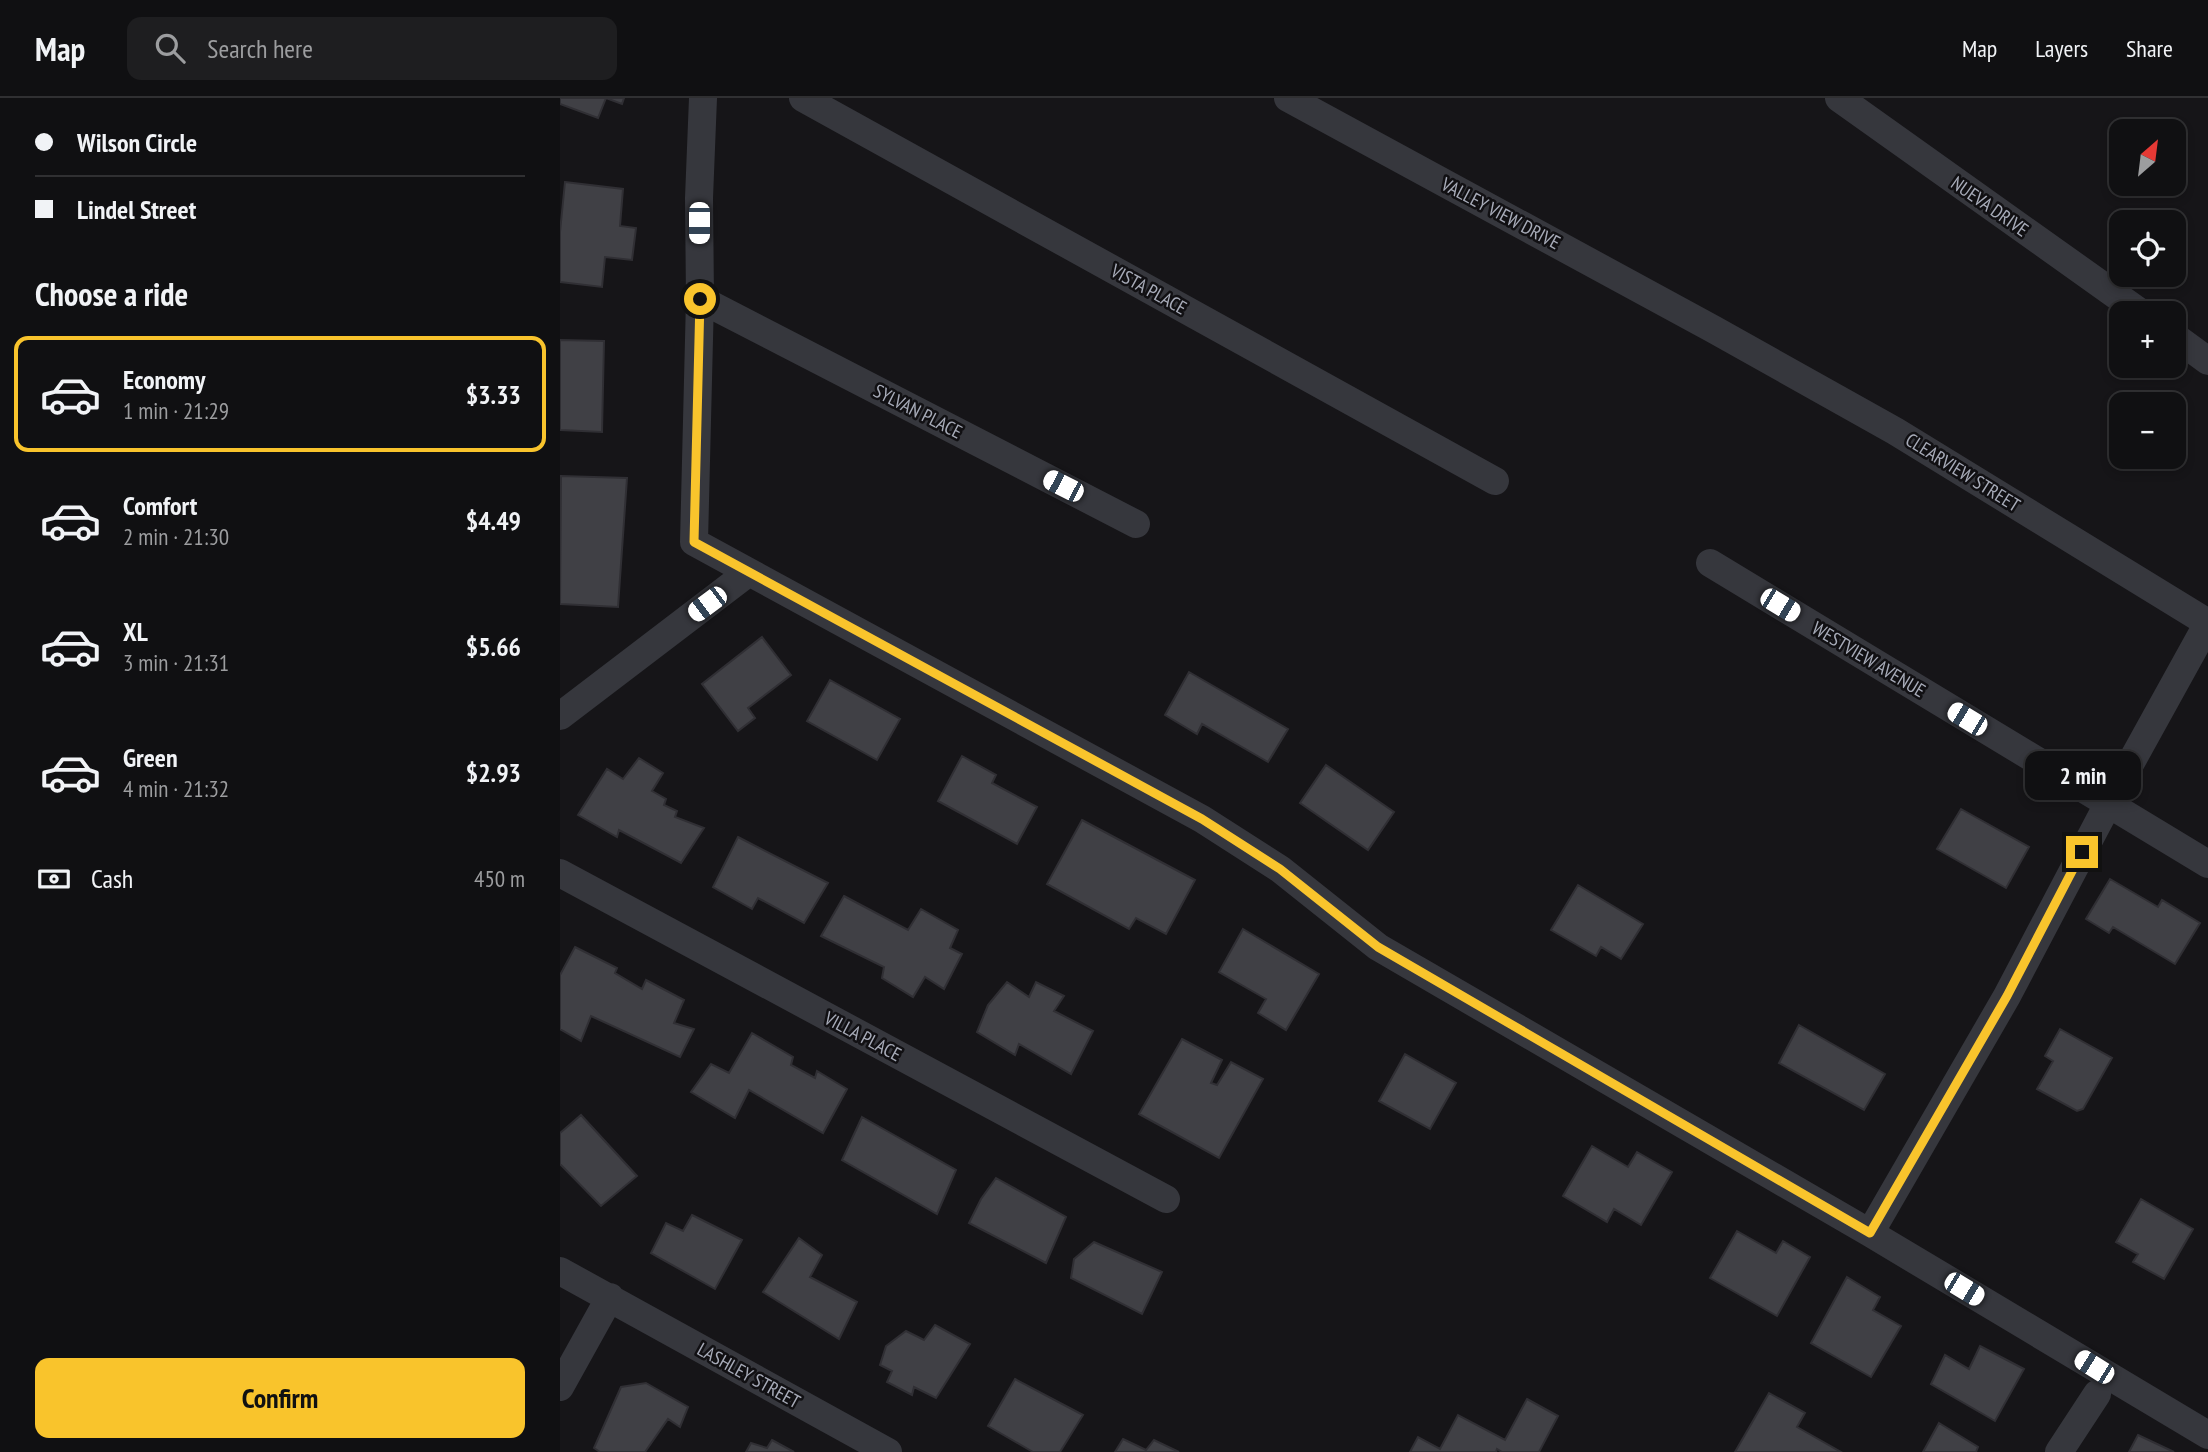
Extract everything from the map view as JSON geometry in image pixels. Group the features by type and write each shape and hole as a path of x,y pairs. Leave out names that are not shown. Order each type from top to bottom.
{"street":[{"path":"703,98 694,542 1202,819 1280,869 1378,947 1870,1233 2208,1434"},
{"name":"VISTA PLACE","path":"803,98 1495,481"},
{"name":"VALLEY VIEW DRIVE","path":"1288,98 1713,329"},
{"name":"NUEVA DRIVE","path":"1839,98 2124,301"},
{"name":"SYLVAN PLACE","path":"700,299 1136,524"},
{"name":"CLEARVIEW STREET","path":"1713,329 1895,431 2208,623"},
{"path":"2186,345 2208,361"},
{"name":"WESTVIEW AVENUE","path":"1710,562 2208,864"},
{"path":"560,716 749,572"},
{"path":"1870,1233 2007,996 2108,804 2208,623"},
{"name":"VILLA PLACE","path":"560,873 1166,1199"},
{"name":"LASHLEY STREET","path":"560,1271 888,1452"},
{"path":"560,1387 610,1297"},
{"path":"2059,1452 2097,1394"}],"building":[{"path":"560,98 606,98 598,118 560,104"},
{"path":"606,98 624,98 622,104"},
{"path":"565,182 623,189 620,226 636,228 632,260 605,257 602,287 560,282 560,232"},
{"path":"560,340 604,341 602,432 560,430"},
{"path":"561,476 627,478 618,607 560,604"},
{"path":"762,637 791,675 748,708 755,718 738,731 702,684"},
{"path":"1189,672 1288,729 1268,762 1202,724 1197,734 1165,715"},
{"path":"830,680 900,719 877,760 807,721"},
{"path":"962,756 996,775 992,783 1037,807 1017,844 938,801"},
{"path":"639,758 663,773 652,791 666,799 664,805 677,811 675,817 704,828 681,863 619,830 617,837 578,815 607,769 623,779"},
{"path":"1326,765 1394,812 1368,850 1300,803"},
{"path":"1961,809 2029,847 2006,888 1937,849"},
{"path":"1082,820 1195,880 1166,934 1136,918 1129,929 1047,884"},
{"path":"738,837 828,883 804,923 758,898 752,909 713,887"},
{"path":"2110,879 2158,907 2162,900 2200,923 2175,964 2113,927 2109,933 2086,919"},
{"path":"1578,885 1643,924 1621,959 1601,947 1596,956 1551,930"},
{"path":"844,896 908,930 921,909 958,930 950,948 962,954 944,989 925,977 913,997 882,978 884,967 821,936"},
{"path":"1243,929 1319,974 1286,1030 1258,1013 1266,999 1219,972"},
{"path":"575,947 617,968 615,973 642,989 646,980 684,1000 674,1023 694,1029 680,1057 591,1016 581,1041 560,1029 560,975"},
{"path":"1007,982 1029,997 1036,982 1064,996 1054,1011 1093,1031 1071,1074 1019,1044 1015,1055 977,1032 988,1005"},
{"path":"1799,1025 1885,1074 1864,1110 1779,1063"},
{"path":"2060,1029 2112,1058 2083,1109 2077,1111 2037,1089 2053,1061 2045,1056"},
{"path":"752,1033 793,1057 791,1065 815,1078 817,1071 847,1089 823,1133 749,1090 735,1118 691,1092 711,1064 729,1073"},
{"path":"1182,1039 1222,1060 1211,1083 1217,1085 1231,1062 1263,1079 1219,1158 1139,1114"},
{"path":"1405,1054 1456,1083 1430,1129 1379,1101"},
{"path":"581,1115 637,1176 601,1206 560,1164 560,1133"},
{"path":"862,1117 956,1170 937,1214 842,1160"},
{"path":"1592,1146 1628,1167 1637,1152 1672,1172 1641,1225 1614,1209 1607,1222 1563,1196"},
{"path":"996,1178 1066,1217 1046,1263 969,1223"},
{"path":"2141,1199 2193,1229 2164,1279 2133,1262 2138,1254 2116,1242"},
{"path":"692,1215 742,1240 715,1289 651,1253 666,1223 683,1231"},
{"path":"1737,1231 1776,1253 1783,1241 1810,1257 1777,1316 1710,1278"},
{"path":"799,1238 822,1255 810,1277 857,1302 839,1339 763,1292"},
{"path":"1094,1242 1162,1272 1142,1314 1071,1278 1074,1259"},
{"path":"1847,1277 1880,1297 1873,1310 1901,1326 1871,1377 1811,1343"},
{"path":"935,1325 970,1344 936,1398 914,1387 912,1395 887,1382 892,1371 880,1365 886,1346 906,1331 924,1340"},
{"path":"1980,1346 2024,1369 1995,1421 1931,1384 1945,1355 1969,1369"},
{"path":"1015,1379 1083,1415 1060,1452 1033,1452 988,1426"},
{"path":"646,1383 688,1407 680,1427 668,1419 645,1452 600,1452 594,1448 621,1387"},
{"path":"1769,1393 1805,1413 1797,1427 1841,1452 1735,1452"},
{"path":"1527,1399 1558,1416 1539,1452 1502,1452 1497,1449 1496,1452 1410,1452 1418,1437 1440,1449 1458,1415 1505,1440"},
{"path":"1939,1423 1978,1447 1976,1452 1923,1452"},
{"path":"2138,1435 2174,1452 2129,1452"},
{"path":"1123,1439 1146,1450 1154,1440 1179,1452 1115,1452"},
{"path":"772,1440 794,1452 746,1452 751,1443 767,1448"}],"route":[{"path":"700,299 694,542 1202,819 1280,869 1378,947 1870,1233 2007,996 2082,852"}]}
